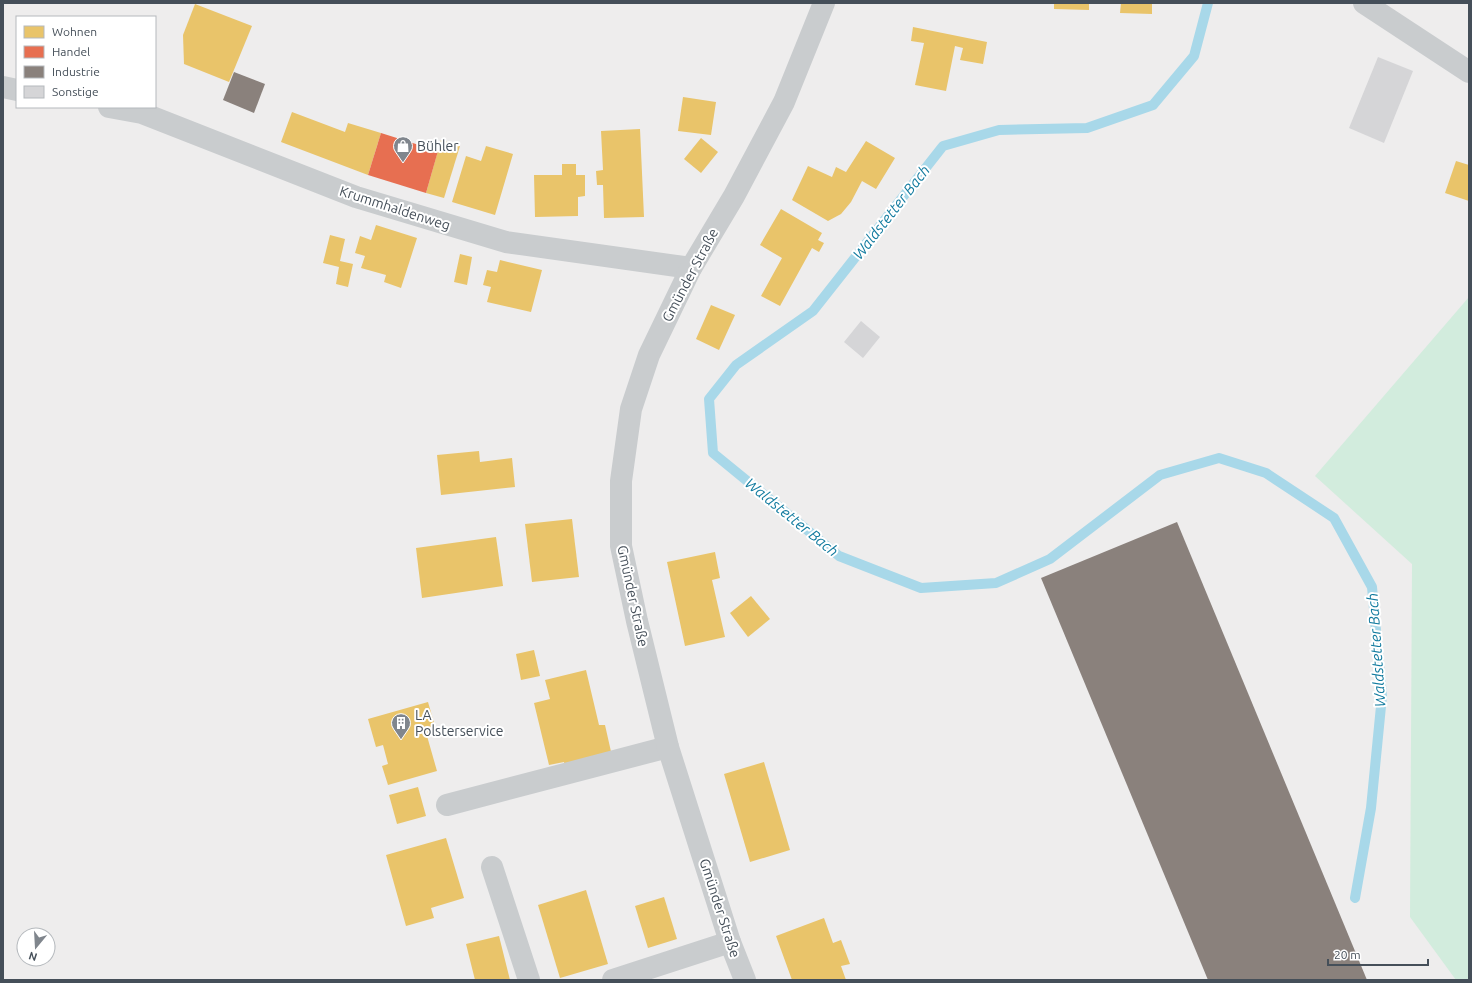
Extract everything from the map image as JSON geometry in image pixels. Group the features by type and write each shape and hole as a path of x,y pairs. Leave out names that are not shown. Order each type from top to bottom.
{"street":[{"name":"Gmünder Straße","path":"745,980 730,942 668,747 637,621 621,546 621,481 631,409 649,356 691,268 734,196 784,102 824,3"},
{"path":"1364,3 1469,72"},
{"path":"3,87 16,90"},
{"name":"Krummhaldenweg","path":"114,108 142,113 356,197 506,242 691,268"},
{"path":"447,805 668,747"},
{"path":"492,867 529,980"},
{"path":"613,980 730,942"}],"green space":[{"path":"1469,297 1469,980 1456,980 1410,917 1412,564 1315,476"}],"building: Wohnen":[{"path":"1054,3 1089,3 1089,10 1054,9"},
{"path":"1121,3 1152,3 1152,14 1120,13"},
{"path":"195,4 252,26 229,82 184,64 183,35"},
{"path":"913,27 987,42 983,64 960,60 963,48 955,46 946,91 915,85 924,43 911,41"},
{"path":"683,97 716,102 711,135 678,131"},
{"path":"292,112 345,132 348,123 381,133 368,175 281,142"},
{"path":"640,129 644,217 604,218 603,185 597,185 596,171 603,170 601,131"},
{"path":"701,138 718,152 701,173 684,159"},
{"path":"441,140 460,146 444,198 426,193"},
{"path":"866,141 895,158 876,189 862,181 851,202 841,214 828,221 792,200 808,166 832,177 836,167 846,172"},
{"path":"486,146 513,154 495,215 452,202 466,156 481,161"},
{"path":"1456,161 1469,165 1469,201 1445,193"},
{"path":"562,164 576,164 576,175 585,175 585,196 578,197 578,216 535,217 534,175 562,175"},
{"path":"781,209 822,233 818,240 824,243 819,252 812,248 780,306 761,296 782,258 760,245"},
{"path":"376,225 417,238 401,288 384,282 386,275 361,268 365,256 355,253 360,236 371,240"},
{"path":"330,235 345,239 340,261 353,264 348,287 336,284 339,267 323,263"},
{"path":"460,254 472,257 467,285 454,282"},
{"path":"500,260 542,270 531,312 487,302 491,287 483,285 487,270 497,272"},
{"path":"711,305 735,315 719,350 696,339"},
{"path":"479,451 480,462 512,458 515,487 441,495 437,455"},
{"path":"572,519 579,577 532,582 525,524"},
{"path":"496,537 503,586 422,598 416,548"},
{"path":"715,552 720,578 712,580 725,637 685,646 667,562"},
{"path":"751,596 770,619 748,637 730,613"},
{"path":"534,650 540,676 521,680 516,654"},
{"path":"586,670 599,725 605,725 612,756 565,767 564,762 549,765 534,703 550,699 545,680"},
{"name":"LA Polsterservice","path":"428,702 437,733 427,736 437,771 388,785 382,766 388,764 383,745 376,747 368,719"},
{"path":"764,762 790,850 750,862 724,774"},
{"path":"418,787 426,816 397,824 389,795"},
{"path":"446,838 464,898 431,908 434,918 406,926 386,855"},
{"path":"586,890 608,964 560,978 538,905"},
{"path":"664,897 677,939 648,948 635,906"},
{"path":"824,918 833,943 841,940 850,964 841,966 846,980 792,980 776,936"},
{"path":"499,936 510,980 475,980 466,944"}],"building: Handel":[{"name":"Bühler","path":"381,133 438,151 426,193 368,175"}],"building: Industrie":[{"path":"234,72 265,84 254,113 223,100"},
{"path":"1177,522 1367,980 1208,980 1041,578"}],"building: Sonstige":[{"path":"1378,57 1413,71 1384,143 1349,128"},
{"path":"861,321 880,337 863,358 844,342"}],"waterway":[{"name":"Waldstetter Bach","path":"1208,3 1194,56 1153,105 1087,128 999,130 943,146 813,311 736,365 709,399 713,453 839,556 921,588 996,583 1050,559 1160,475 1219,458 1266,473 1334,518 1372,587 1382,696 1371,808 1355,898"}],"place":[{"name":"Bühler","path":"403,163"},
{"name":"LA Polsterservice","path":"401,740"}]}
